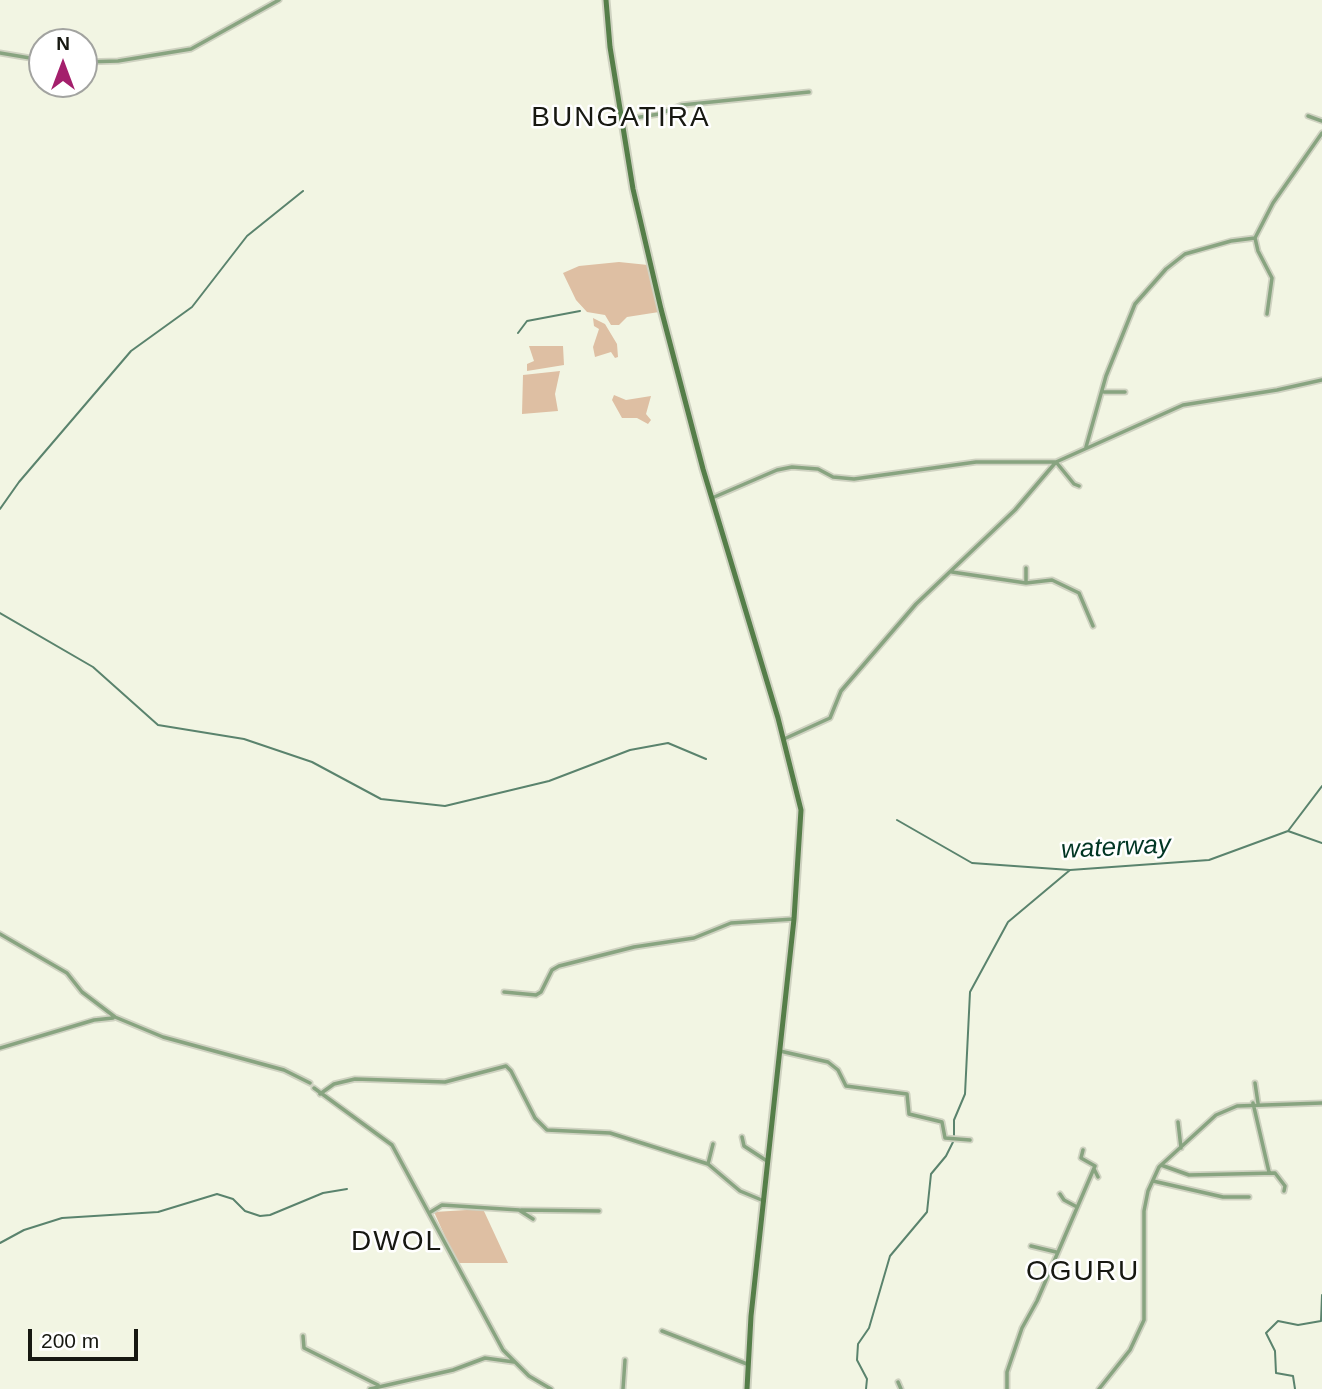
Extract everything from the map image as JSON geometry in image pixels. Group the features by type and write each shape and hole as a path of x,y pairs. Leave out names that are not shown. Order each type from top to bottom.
{"street":[{"path":"98,62 191,49 279,0"},
{"path":"606,0 610,47 641,228 712,498 783,739 801,810 794,919 747,1364 747,1389"},
{"path":"0,53 28,58"},
{"path":"622,120 659,114 682,105 808,92"},
{"path":"1308,116 1322,121"},
{"path":"1267,314 1272,278 1258,251 1255,238 1273,203 1322,133"},
{"path":"1086,447 1104,392 1106,376 1135,303 1166,269 1185,254 1208,246 1255,238"},
{"path":"783,739 829,720 841,691 916,604 1014,510 1056,462 1183,405 1322,380"},
{"path":"1104,392 1125,393"},
{"path":"712,498 777,470 792,467 818,469 833,477 854,479 976,462 1056,462"},
{"path":"1056,462 1074,484 1079,486"},
{"path":"1026,568 1026,583"},
{"path":"952,572 1026,583 1052,580 1079,593 1093,626"},
{"path":"504,992 536,995 543,988 552,970 559,966 634,947 690,939 731,923 794,919"},
{"path":"0,933 67,973 82,992 115,1017 163,1037 284,1070 310,1083"},
{"path":"0,1048 94,1020 115,1017"},
{"path":"780,1051 828,1062 838,1070 846,1086 906,1094 909,1114 942,1122 945,1138 970,1140"},
{"path":"320,1094 334,1084 355,1079 453,1081 506,1066 512,1071 535,1118 547,1130 610,1133 708,1164 740,1191 764,1201"},
{"path":"1255,1083 1265,1162 1269,1172"},
{"path":"314,1088 392,1145 486,1322 514,1362 529,1376 551,1389"},
{"path":"1099,1389 1130,1350 1144,1320 1144,1211 1161,1165 1216,1115 1256,1103 1322,1102"},
{"path":"1178,1122 1181,1148"},
{"path":"742,1137 744,1146 769,1162"},
{"path":"708,1164 713,1144"},
{"path":"1083,1150 1081,1158 1095,1166 1098,1177"},
{"path":"1161,1165 1189,1175 1269,1172 1277,1176 1284,1191"},
{"path":"1007,1389 1007,1372 1022,1328 1094,1169"},
{"path":"1153,1181 1223,1197 1249,1197"},
{"path":"1060,1194 1064,1200 1077,1207"},
{"path":"429,1213 442,1205 598,1211"},
{"path":"519,1210 533,1219"},
{"path":"1031,1246 1057,1252"},
{"path":"662,1331 747,1364"},
{"path":"303,1336 304,1348 378,1385"},
{"path":"370,1389 378,1385 453,1370 485,1358 514,1362"},
{"path":"624,1389 625,1360"},
{"path":"898,1382 901,1389"}],"shaded area":[{"path":"619,262 648,265 659,312 627,317 619,325 611,325 605,315 587,312 576,300 563,273 579,266"},
{"path":"593,318 605,324 617,344 618,357 615,358 611,352 595,357 593,347 599,329 594,326"},
{"path":"529,346 563,346 564,365 527,371 527,364 534,361"},
{"path":"560,371 555,394 558,411 522,414 523,375"},
{"path":"614,395 626,400 651,396 646,414 651,420 648,424 637,418 622,418 612,400"},
{"path":"483,1209 508,1263 457,1263 434,1212"}],"waterway":[{"path":"0,509 19,482 131,351 192,307 247,236 303,191"},
{"path":"518,333 527,321 580,311"},
{"path":"0,613 93,667 158,725 244,739 312,762 381,799 445,806 549,781 630,750 668,743 706,759"},
{"name":"waterway","path":"897,820 972,863 1070,870 1209,860 1288,831 1322,786"},
{"path":"1288,831 1322,843"},
{"path":"866,1389 867,1379 857,1360 858,1344 869,1328 890,1256 927,1212 931,1174 946,1156 954,1140 954,1120 965,1094 970,992 1008,922 1070,870"},
{"path":"0,1243 24,1230 62,1218 158,1212 217,1194 233,1199 245,1211 260,1216 270,1215 323,1193 347,1189"},
{"path":"1295,1389 1293,1376 1276,1373 1275,1351 1266,1333 1278,1321 1298,1325 1321,1321 1322,1295"}],"district":[{"name":"BUNGATIRA","path":"621,118"},
{"name":"DWOL","path":"397,1242"},
{"name":"OGURU","path":"1083,1272"}]}
